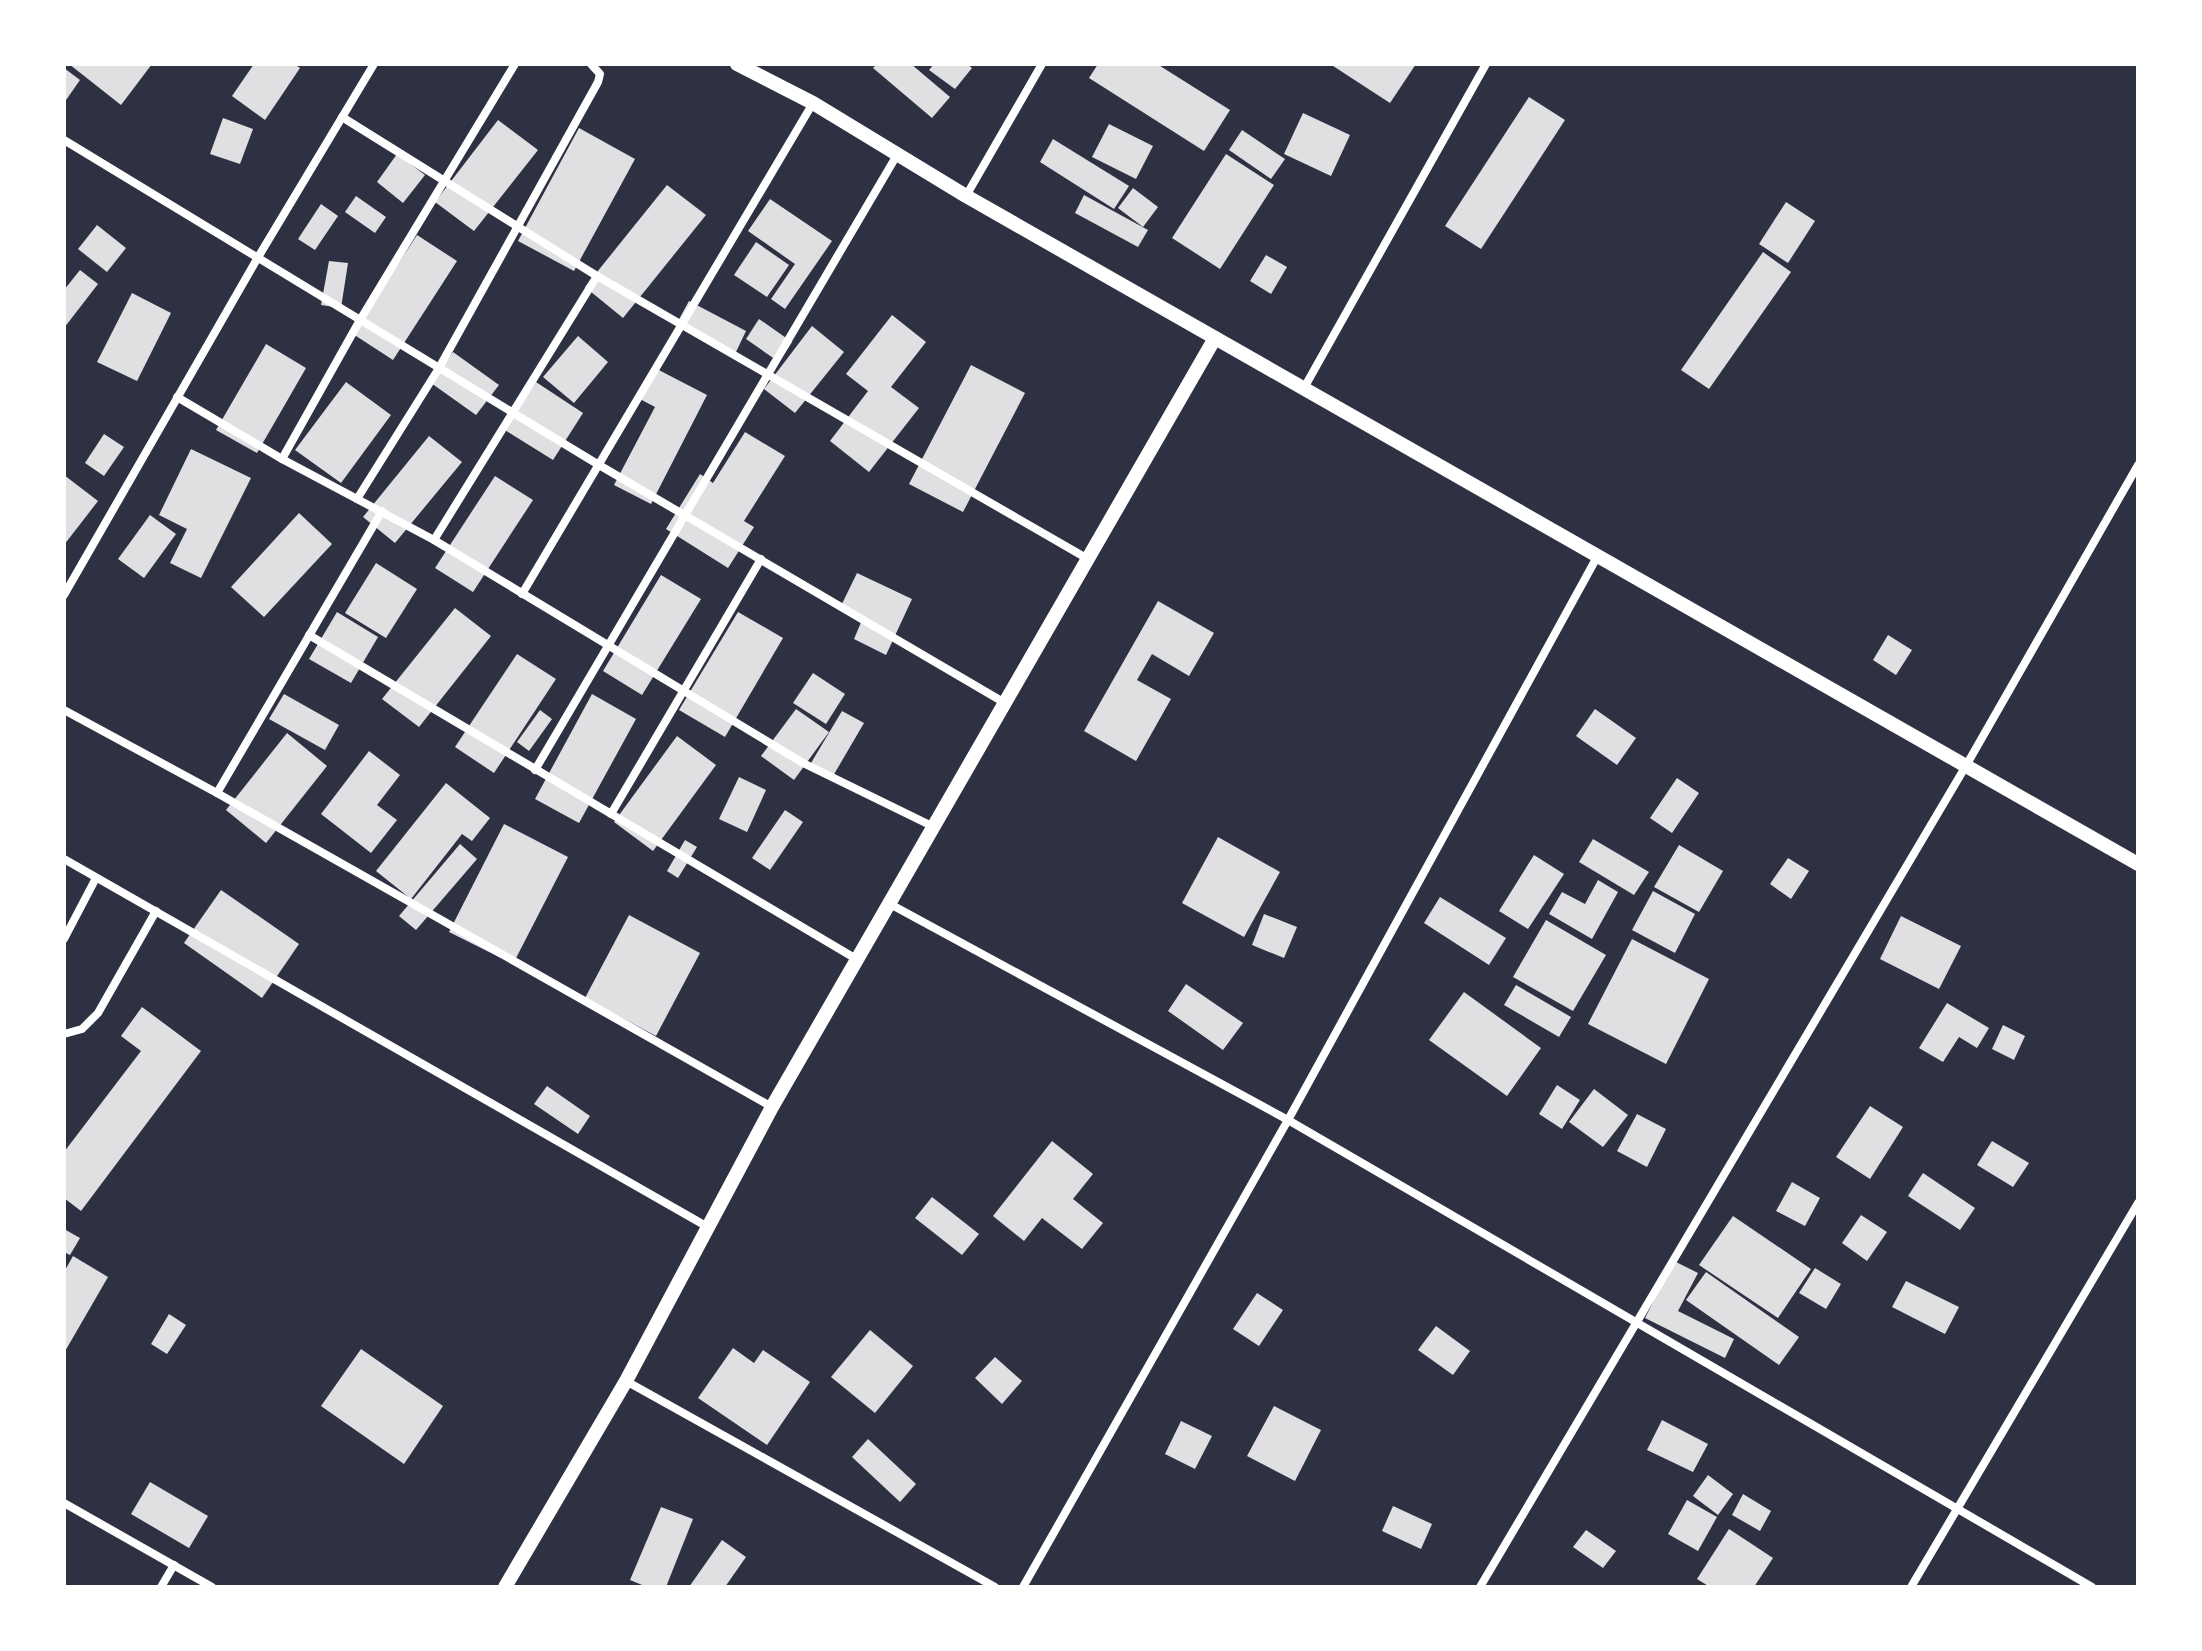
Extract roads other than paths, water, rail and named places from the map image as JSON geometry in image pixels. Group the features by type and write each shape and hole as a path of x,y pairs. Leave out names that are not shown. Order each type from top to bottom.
{"street":[{"path":"64,595 257,259 374,64"},
{"path":"282,459 360,320 515,64"},
{"path":"357,499 439,368 598,82 600,74 591,64"},
{"path":"737,64 813,103 966,196 2138,864"},
{"path":"966,196 1042,64"},
{"path":"1304,388 1486,64"},
{"path":"522,594 813,103"},
{"path":"342,117 597,276 1088,559"},
{"path":"64,140 512,413 1005,703"},
{"path":"535,770 897,155"},
{"path":"434,540 597,276"},
{"path":"505,1587 626,1381 772,1107 1215,338"},
{"path":"177,397 282,459 434,540 803,763 934,827"},
{"path":"1480,1587 1967,764 2138,465"},
{"path":"217,793 382,511"},
{"path":"1023,1587 1288,1120 1597,557"},
{"path":"611,814 761,559"},
{"path":"309,635 858,960"},
{"path":"64,710 217,793 772,1107"},
{"path":"64,859 706,1226"},
{"path":"64,939 96,878"},
{"path":"890,904 1288,1120 1636,1319 2092,1587"},
{"path":"64,1034 82,1029 98,1013 156,911"},
{"path":"1911,1587 2138,1203"},
{"path":"626,1381 995,1587"},
{"path":"64,1503 212,1587"},
{"path":"161,1587 174,1565"}]}
